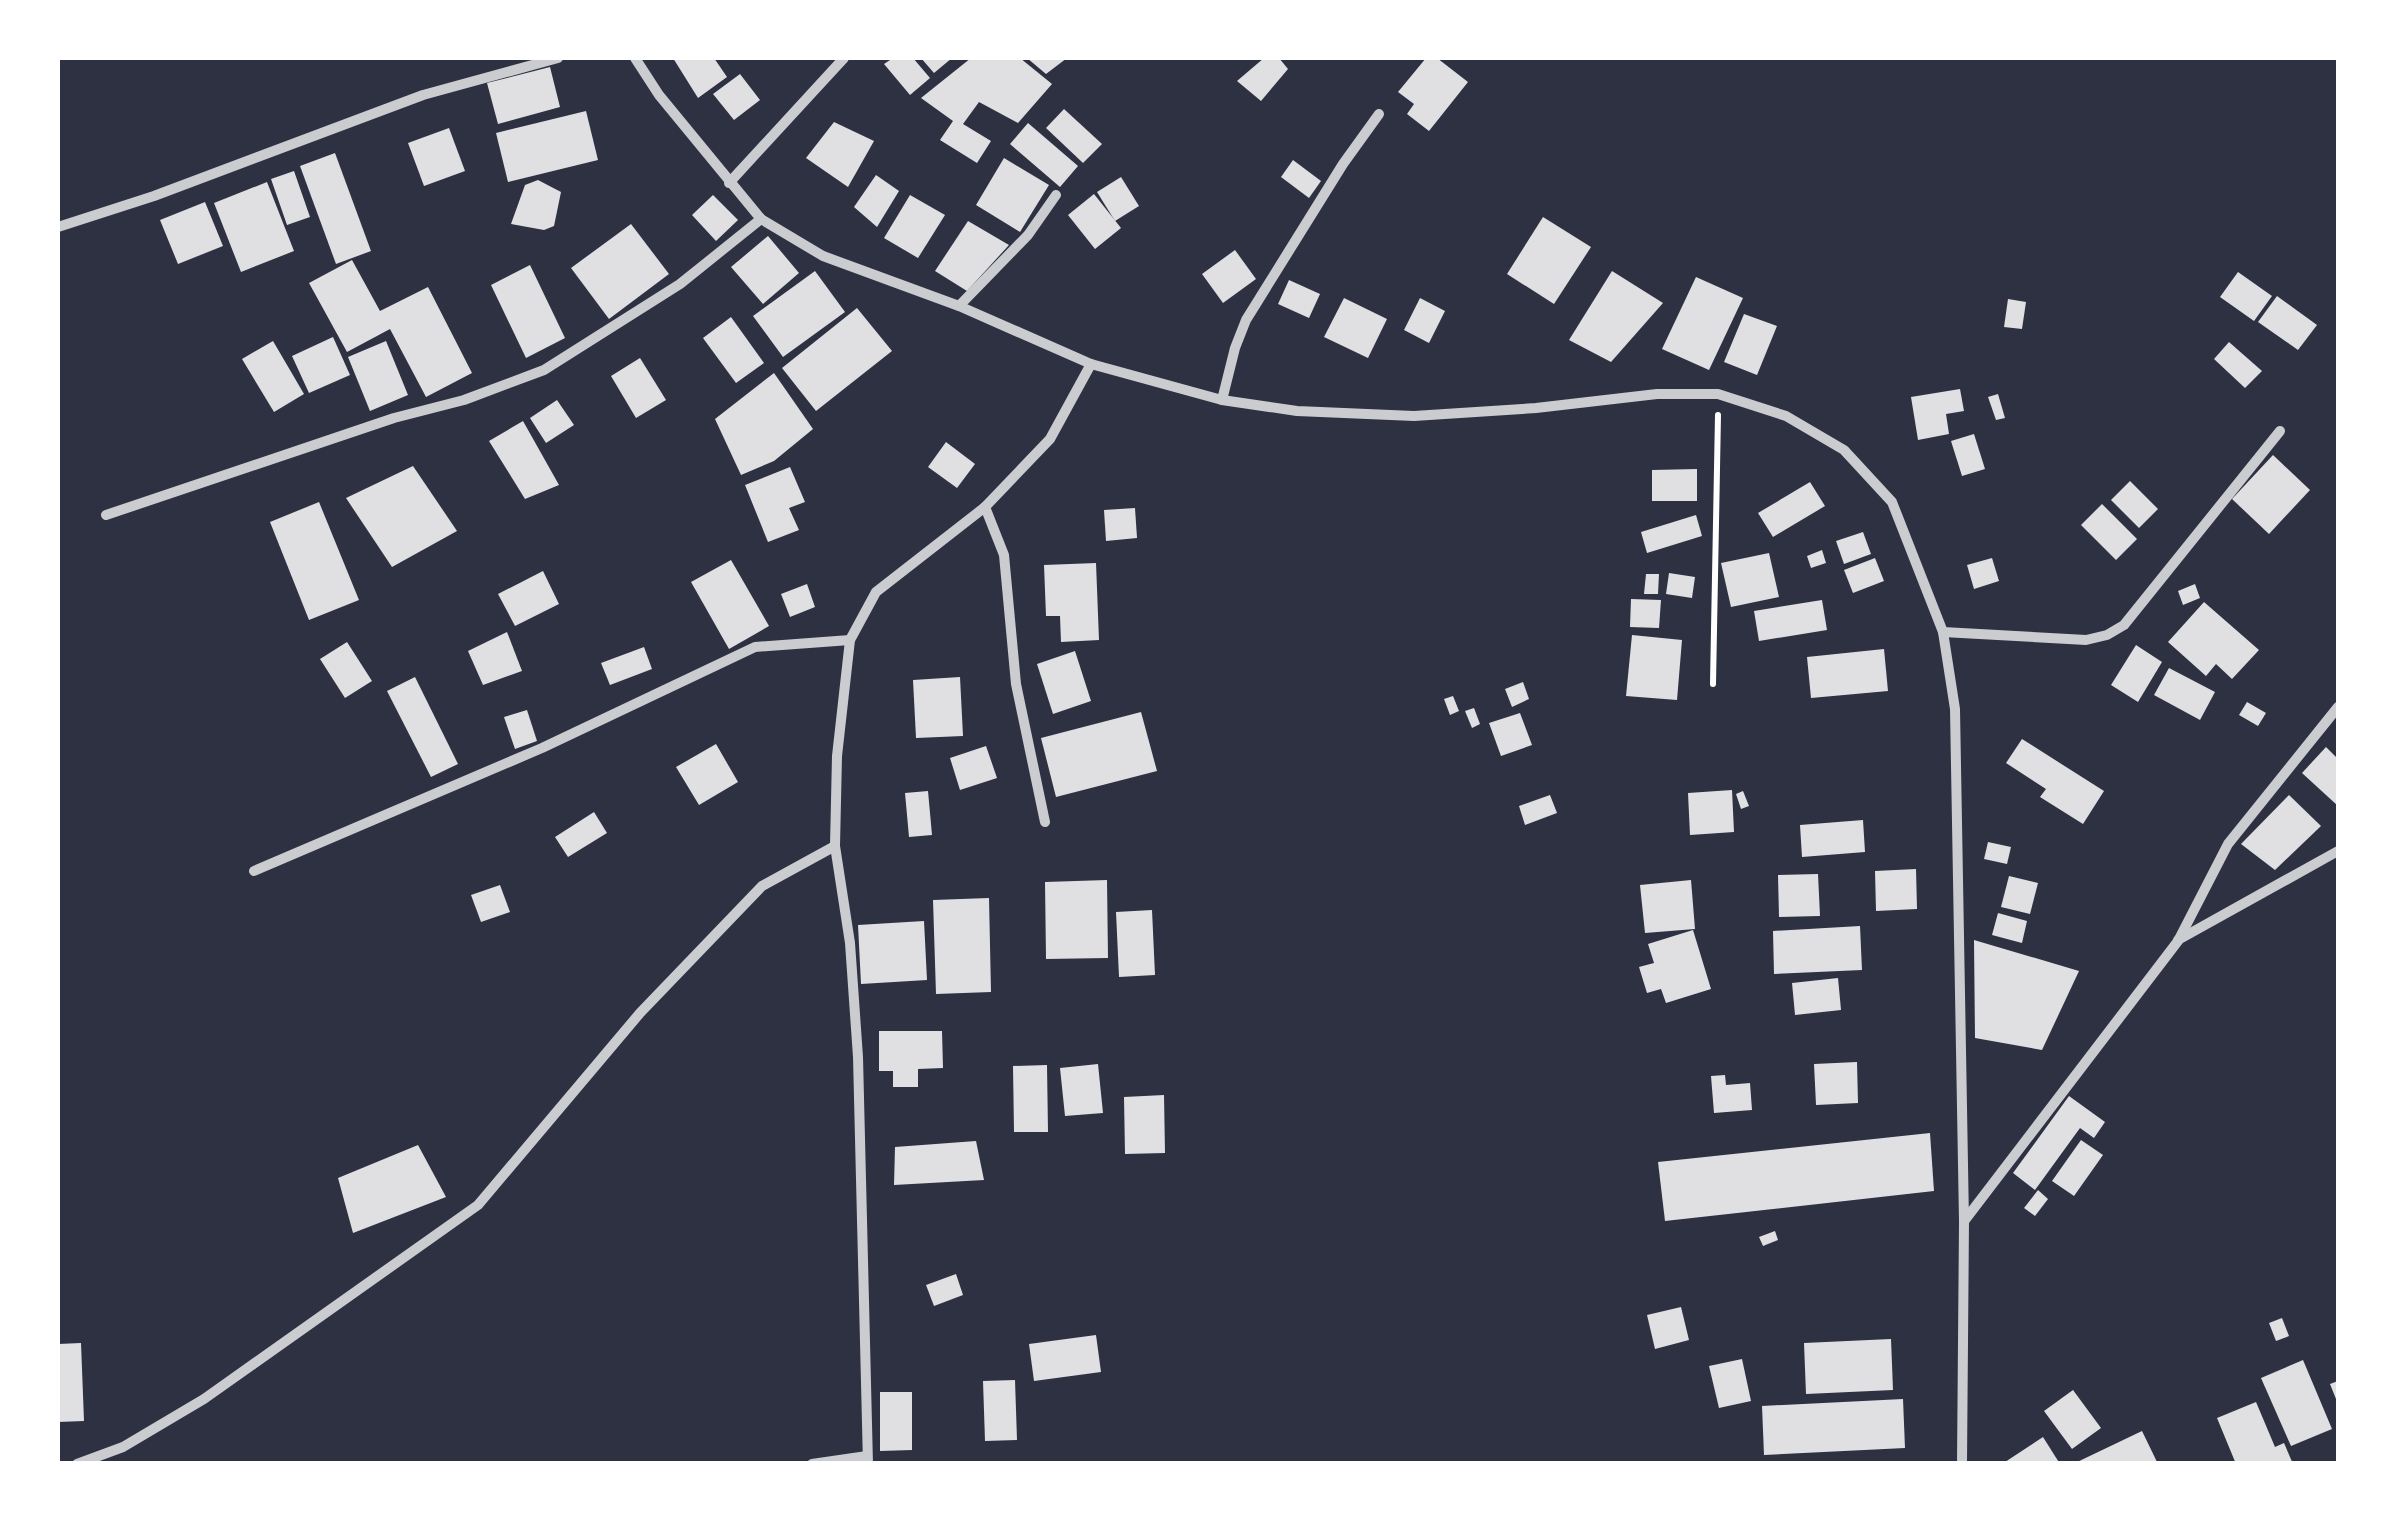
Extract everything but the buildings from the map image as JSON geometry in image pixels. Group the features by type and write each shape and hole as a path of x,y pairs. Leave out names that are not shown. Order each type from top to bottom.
{"street":[{"path":"58,227 154,196 424,94 558,58"},
{"path":"635,58 659,96 761,219 823,256 960,306 1091,364 1222,400 1296,411 1414,416 1536,408 1657,394 1718,394 1786,416 1844,450 1892,502 1944,632 1958,754 1957,958 1964,1221 1962,1464"},
{"path":"729,183 844,58"},
{"path":"1222,400 1246,320 1343,164 1379,114"},
{"path":"960,306 1028,234 1056,195"},
{"path":"106,515 394,418 464,400 544,370 680,284 761,219"},
{"path":"812,1464 868,1460 858,1057 850,943 834,846 836,756 850,640 876,592 985,507 1050,439 1091,364"},
{"path":"1944,632 2086,640 2107,635 2124,625 2280,431"},
{"path":"985,507 1004,556 1016,684 1045,822"},
{"path":"254,871 542,748 755,648 850,640"},
{"path":"1964,1221 2178,941 2228,844 2338,707"},
{"path":"77,1464 124,1446 204,1399 478,1204 640,1013 762,886 834,846"},
{"path":"2178,941 2338,850"}],"path":[{"path":"1714,684 1718,394"}]}
